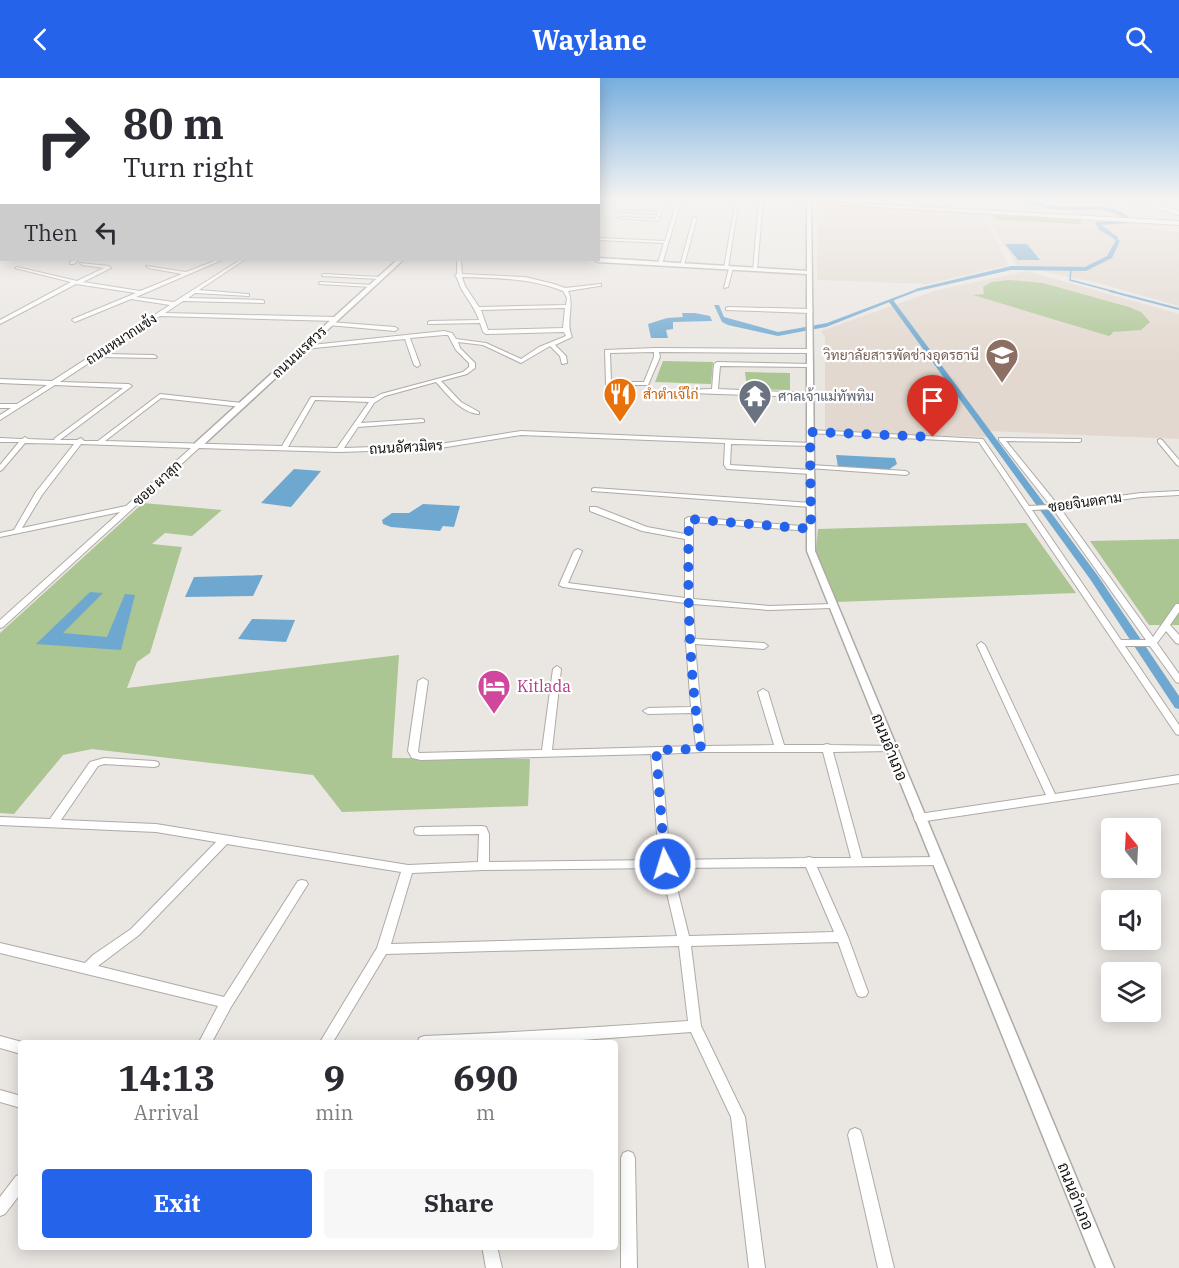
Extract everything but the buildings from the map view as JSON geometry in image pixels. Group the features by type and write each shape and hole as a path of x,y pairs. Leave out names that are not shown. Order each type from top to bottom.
{"street":[{"path":"660,264 663,254"},
{"path":"682,265 685,254"},
{"path":"726,287 731,254"},
{"path":"755,270 756,254"},
{"name":"ถนนอำเภอ","path":"810,254 811,551 1106,1268"},
{"path":"600,260 810,273"},
{"path":"75,320 217,261"},
{"name":"ถนนหมากแข้ง","path":"0,418 240,261"},
{"name":"ถนนนเรศวร","path":"198,445 399,261"},
{"path":"459,261 457,275 478,309 486,332 484,344"},
{"path":"0,322 109,267 80,262 72,263"},
{"path":"148,267 187,273"},
{"path":"17,268 77,282 138,292"},
{"path":"324,275 380,278"},
{"path":"457,275 511,276 533,279 565,290 599,285"},
{"path":"321,283 372,286"},
{"path":"315,288 366,291"},
{"path":"454,340 484,344 521,361 568,337 566,330 569,298 565,290"},
{"path":"194,291 248,295"},
{"path":"128,297 174,304"},
{"path":"182,299 262,302"},
{"path":"478,309 568,306"},
{"path":"728,309 810,311"},
{"path":"739,309 739,312 745,314"},
{"path":"159,314 332,322 395,329"},
{"path":"430,323 482,321"},
{"path":"486,332 566,330"},
{"path":"304,347 444,333 450,334 458,349 472,363 472,368 465,373 383,395 375,400 339,450"},
{"path":"407,337 417,365"},
{"path":"551,344 563,356 564,363"},
{"path":"656,350 657,357 646,384 608,384 608,351 656,350 810,351"},
{"path":"97,355 154,357"},
{"path":"715,391 717,364 810,365"},
{"path":"437,380 459,403 477,413"},
{"path":"0,381 56,381 129,386 56,440"},
{"path":"685,397 686,391 810,395"},
{"path":"101,441 160,396 242,405"},
{"path":"284,448 313,398 375,400"},
{"path":"0,406 19,406"},
{"path":"355,425 422,421"},
{"name":"ถนนอัศวมิตร","path":"0,440 81,440 339,450 434,447 521,433 728,441 810,439"},
{"path":"0,469 25,439"},
{"name":"ซอยจินตคาม","path":"810,439 981,440 1027,508 1052,508 1137,495 1179,493"},
{"path":"1079,440 1001,439 1179,680"},
{"path":"18,531 39,494 81,440"},
{"path":"728,441 727,465 729,468 906,473"},
{"path":"1160,441 1179,464"},
{"name":"ซอย ผาสุก","path":"0,625 198,445"},
{"path":"594,490 811,505"},
{"path":"0,535 130,507"},
{"path":"592,508 645,529 688,537"},
{"path":"1027,508 1121,643 1179,732"},
{"path":"701,749 689,641 689,519 811,529"},
{"path":"578,551 563,585 688,601 769,608 832,606"},
{"path":"1153,643 1179,606"},
{"path":"1166,625 1179,641"},
{"path":"689,641 764,646"},
{"path":"1121,643 1153,643"},
{"path":"981,645 1052,798"},
{"path":"547,753 556,669"},
{"path":"423,681 413,752 415,756 421,758 780,747 891,748"},
{"path":"763,692 780,747"},
{"path":"648,711 695,710"},
{"path":"827,747 857,860"},
{"path":"656,750 665,864 684,941 695,1026 738,1117 757,1268"},
{"path":"52,824 94,764 104,761 154,764"},
{"path":"919,818 1179,778"},
{"path":"0,821 156,828 408,869 857,860 937,861"},
{"path":"419,831 482,830 484,834 483,866"},
{"path":"87,969 97,959 135,932 225,839"},
{"path":"809,861 842,937 862,992"},
{"path":"328,1040 383,949 408,869"},
{"path":"206,1040 302,884"},
{"path":"383,949 842,937"},
{"path":"0,948 227,1003"},
{"path":"526,1040 562,1039 695,1026"},
{"path":"0,1042 18,1047"},
{"path":"0,1096 18,1101"},
{"path":"855,1135 886,1268"},
{"path":"628,1158 629,1268"},
{"path":"0,1209 18,1185"},
{"path":"489,1250 491,1267"}],"shaded area":[{"path":"817,254 1003,254 1009,265 929,284 817,280"},
{"path":"1009,254 1179,254 1179,306 1095,282 1017,266"},
{"name":"วิทยาลัยสารพัดช่างอุดรธานี","path":"1027,271 1179,314 1179,439 989,431 991,437 825,433 825,337 821,331 937,290"}],"green space":[{"path":"1009,280 1043,283 1129,307 1141,312 1150,322 1141,330 1112,332 1109,336 973,295 984,294 983,287 992,282"},
{"path":"663,361 713,362 711,384 655,382"},
{"path":"745,372 790,373 790,390 747,389"},
{"path":"143,503 222,510 192,536 165,533 152,544 182,547 150,653 137,662 127,688 399,655 392,758 530,759 528,806 342,812 313,775 92,749 63,755 14,814 0,813 0,633"},
{"path":"1026,523 1076,593 836,602 816,550 818,529"},
{"path":"1179,539 1179,625 1149,625 1090,541"}],"water":[{"path":"1013,254 1035,254 1040,260 1018,260"},
{"path":"917,289 920,290 826,327 778,336 728,325 722,322 714,305 719,305 724,317 778,332 827,323"},
{"path":"682,313 710,316 712,321 673,322 673,329 666,330 668,338 651,338 648,324 667,318 683,317"},
{"path":"836,455 895,458 897,464 888,470 838,467"},
{"path":"294,469 321,471 291,507 261,503"},
{"path":"423,504 460,506 454,527 443,526 440,531 391,527 383,524 382,520 392,513 409,513"},
{"path":"263,575 253,596 185,597 194,577"},
{"path":"90,592 103,593 63,633 107,637 125,594 135,595 121,650 36,644"},
{"path":"252,619 295,620 286,642 238,639"}],"waterway":[{"path":"918,289 1011,268 1086,269 1110,257 1112,254"},
{"path":"1071,269 1070,280 1115,292"},
{"path":"1110,291 1179,309"},
{"path":"891,301 1094,578 1179,705"}],"place":[{"name":"วิทยาลัยสารพัดช่างอุดรธานี","path":"1002,384"},
{"name":"สำตำเจ๊ใก่","path":"620,423"},
{"name":"ศาลเจ้าแม่ทัพทิม","path":"755,425"},
{"name":"Kitlada","path":"494,715"}],"route":[{"path":"665,864 656,750 701,749 689,641 689,519 811,529 810,432 933,437"}]}
